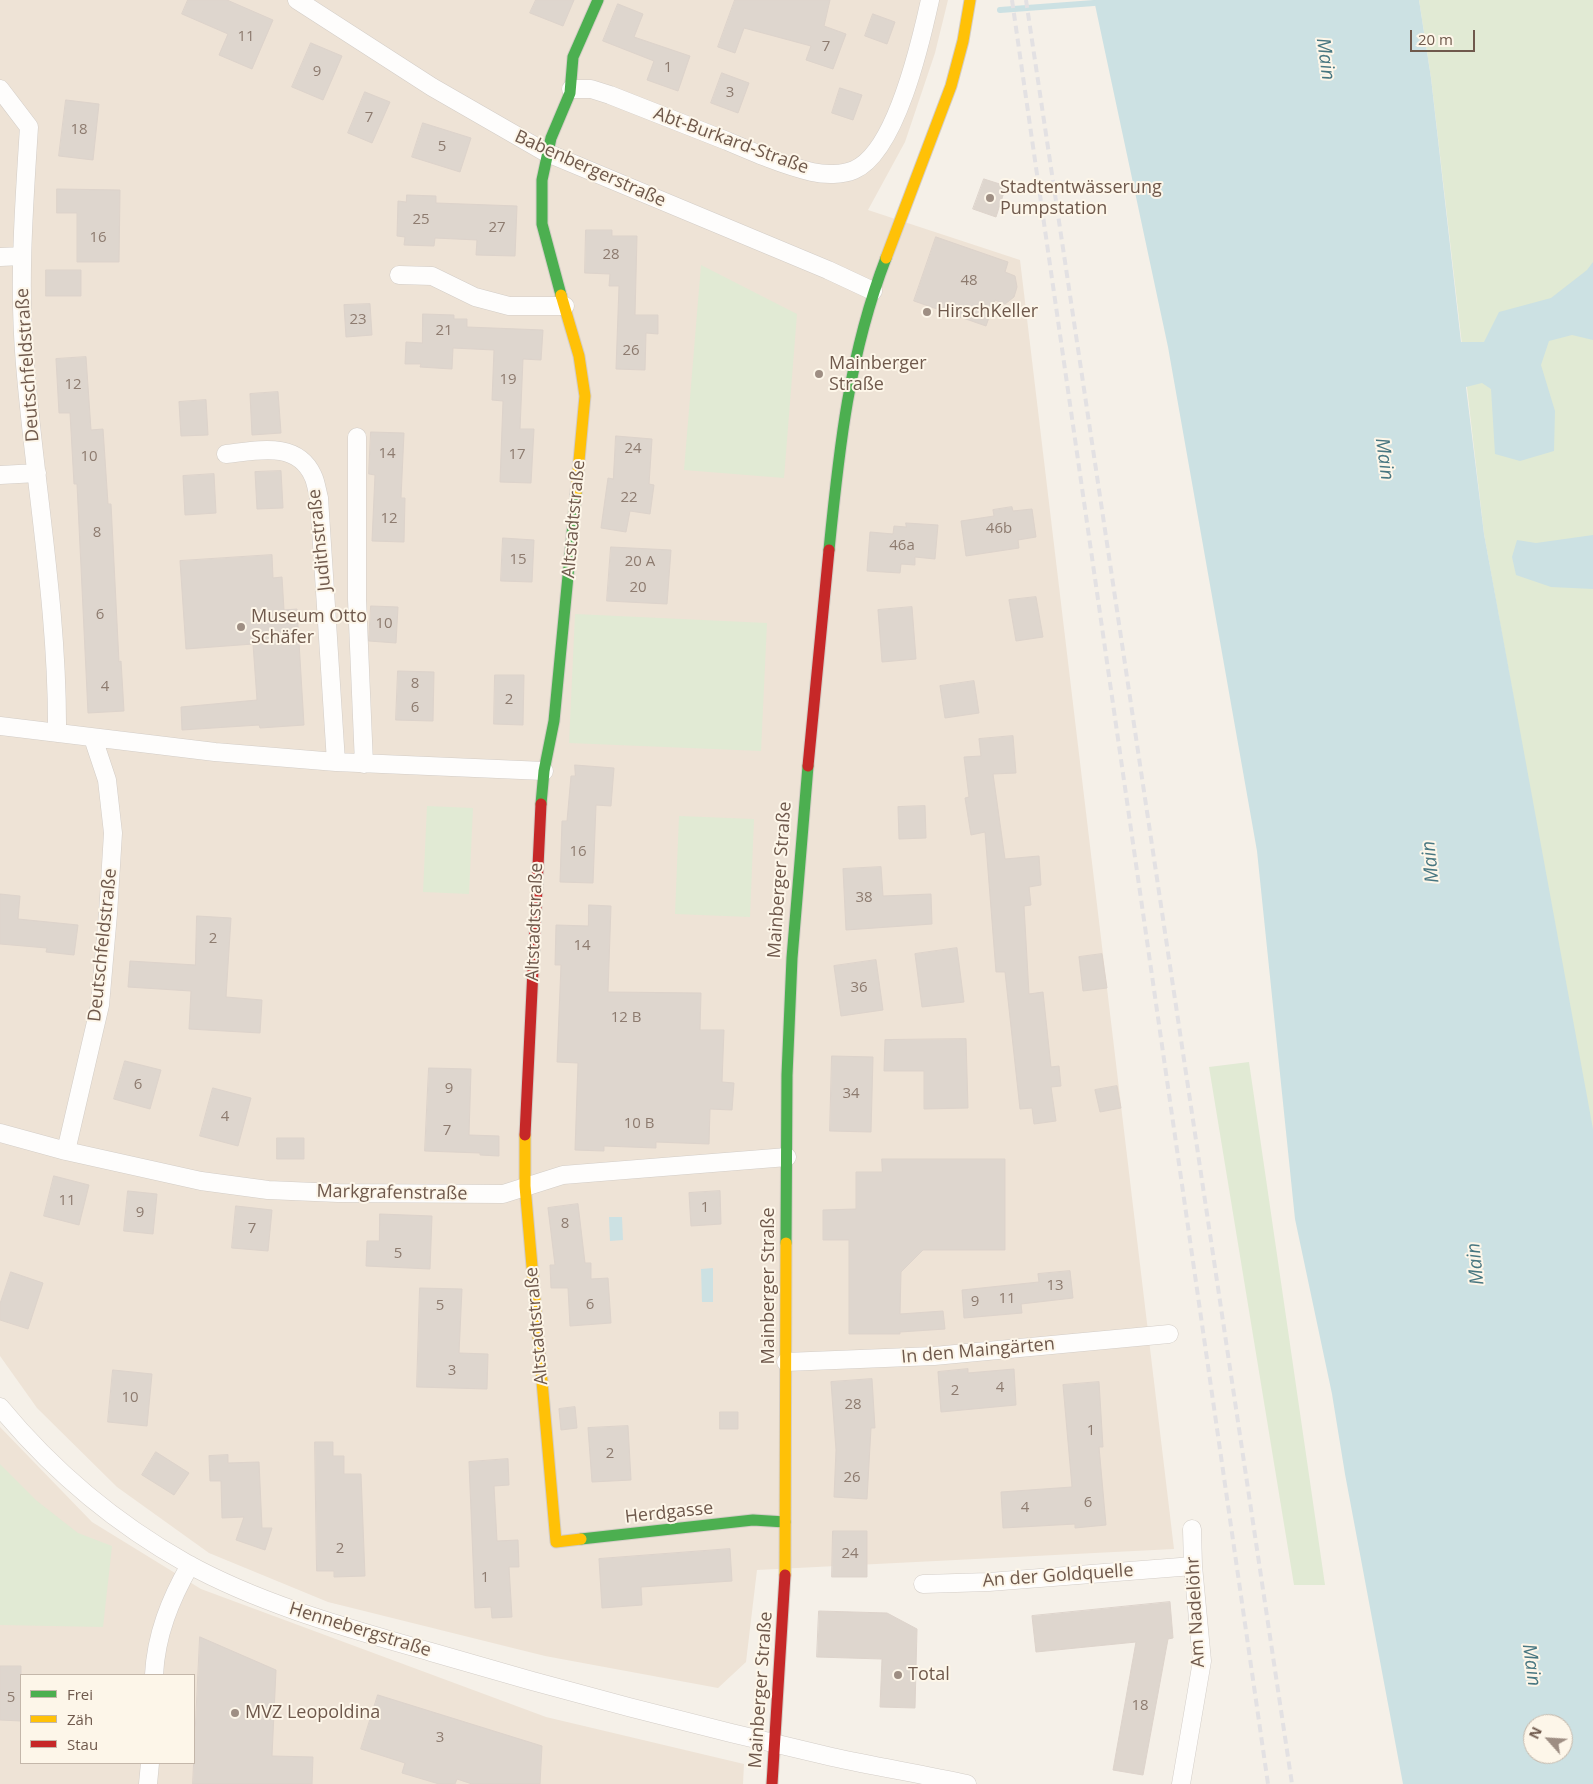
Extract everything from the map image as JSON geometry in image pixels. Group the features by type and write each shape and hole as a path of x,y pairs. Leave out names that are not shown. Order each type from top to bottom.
{"main road":[{"name":"Altstadtstraße","path":"556,1542 525,1186 524,1148 538,850 544,771 554,720 585,396 584,372 578,347 544,236 541,184 545,152 572,89 570,69 574,54 598,0"},
{"name":"Mainberger Straße","path":"772,1784 785,1595 787,1156 792,958 816,666 846,408 858,342 873,291 951,86 963,41 970,0"},
{"name":"Herdgasse","path":"556,1542 753,1520 785,1522"}],"street":[{"name":"Babenbergerstraße","path":"297,0 432,88 545,152 828,270 873,291"},
{"name":"Abt-Burkard-Straße","path":"572,89 591,89 610,95 782,164 814,172 834,174 854,169 868,159 881,144 894,118 914,63 930,0"},
{"name":"Deutschfeldstraße","path":"0,89 29,126 22,256 24,363 54,625 57,733"},
{"path":"0,256 22,256"},
{"path":"399,275 432,276 475,297 509,306 564,306"},
{"name":"Judithstraße","path":"357,438 357,599 364,764"},
{"name":"Judithstraße","path":"226,454 282,450 303,462 313,475 320,498 336,762"},
{"path":"0,475 37,473"},
{"path":"0,726 93,738 336,762 544,771"},
{"name":"Deutschfeldstraße","path":"66,1150 100,1005 109,905 113,834 107,780 93,738"},
{"name":"Markgrafenstraße","path":"0,1133 201,1182 268,1190 503,1194 563,1175 787,1156"},
{"name":"In den Maingärten","path":"786,1362 934,1356 1169,1334"},
{"name":"Hennebergstraße","path":"0,1407 43,1456 73,1484 119,1520 190,1565 269,1601 358,1631 578,1695 832,1757 967,1784"},
{"name":"Am Nadelöhr","path":"1181,1784 1202,1661 1193,1566 1192,1529"},
{"path":"154,1674 159,1634 175,1592 190,1565"},
{"name":"An der Goldquelle","path":"923,1584 989,1582 1193,1566"},
{"path":"148,1784 150,1764"}],"shaded area":[{"path":"0,0 948,0 935,53 905,142 868,210 1020,260 1174,1549 757,1570 746,1662 718,1688 545,1656 328,1602 209,1553 117,1487 37,1408 0,1356"},
{"path":"0,1427 92,1522 201,1589 546,1717 744,1764 743,1784 0,1784"}],"green space":[{"path":"1419,0 1593,0 1593,1141 1484,534 1431,78"},
{"path":"701,265 797,314 784,478 684,470"},
{"path":"575,614 767,623 761,751 569,743"},
{"path":"427,806 473,808 469,894 423,892"},
{"path":"679,816 754,819 750,917 675,914"},
{"path":"1249,1062 1325,1585 1294,1585 1209,1067"},
{"path":"0,1464 37,1501 78,1533 112,1546 103,1627 0,1625"}],"water":[{"name":"Main","path":"1094,0 1419,0 1431,78 1461,342 1484,342 1499,312 1551,298 1587,270 1593,262 1593,340 1572,335 1549,341 1541,365 1555,411 1554,451 1520,461 1495,454 1491,389 1482,383 1466,387 1484,534 1593,1129 1593,1784 1403,1784 1345,1474 1332,1394 1295,1219 1257,851 1168,347"},
{"path":"1593,535 1593,589 1551,587 1516,575 1512,557 1517,540 1536,543"},
{"path":"609,1217 622,1217 623,1240 610,1241"},
{"path":"713,1268 713,1302 702,1302 701,1269"}],"building":[{"path":"188,0 227,0 273,20 252,69 219,55 228,34 182,14"},
{"path":"536,0 574,0 563,26 530,13"},
{"path":"735,0 830,0 824,26 846,34 833,69 806,60 811,46 744,28 735,53 718,47"},
{"path":"618,4 643,14 634,37 690,56 678,91 647,80 654,61 603,41"},
{"path":"873,14 895,22 887,44 865,36"},
{"path":"311,43 342,56 323,100 292,87"},
{"path":"722,73 749,83 738,113 711,103"},
{"path":"840,88 862,95 853,120 832,113"},
{"path":"365,92 390,102 372,143 348,133"},
{"path":"66,100 99,104 93,160 59,156"},
{"path":"423,123 471,138 460,172 412,157"},
{"name":"Stadtentwässerung Pumpstation","path":"984,179 1006,186 996,217 973,209"},
{"path":"57,189 120,190 119,262 77,262 77,213 57,213"},
{"path":"407,195 436,196 436,203 517,206 515,256 476,255 477,240 435,238 434,246 404,245 405,237 397,236 398,201 406,202"},
{"path":"586,230 612,230 612,236 637,236 635,315 658,315 658,334 646,333 645,370 616,369 619,286 609,286 610,274 585,273"},
{"path":"936,237 1008,262 1005,272 1015,276 1017,287 1014,297 1005,304 995,300 986,326 914,301"},
{"path":"46,270 81,270 81,296 46,296"},
{"path":"370,304 372,335 346,337 344,305"},
{"path":"423,314 454,315 454,319 467,319 467,327 543,330 541,360 523,359 520,429 534,429 531,483 500,482 503,401 492,400 494,350 453,348 452,369 420,367 421,364 405,364 406,342 422,343"},
{"path":"86,357 91,430 103,429 108,504 111,504 119,662 121,661 124,711 88,713 77,484 74,484 70,413 59,413 56,359"},
{"path":"278,392 281,433 252,435 250,394"},
{"path":"206,400 208,435 181,436 179,402"},
{"path":"371,432 404,433 401,498 405,498 404,542 372,541 375,475 369,474"},
{"path":"616,436 652,439 649,484 654,485 650,514 630,511 626,532 601,528 608,478 613,479"},
{"path":"281,471 283,508 257,509 255,472"},
{"path":"214,474 216,513 185,515 183,476"},
{"path":"1012,507 1013,511 1032,509 1036,537 1018,540 1019,548 966,556 961,521 994,516 993,510"},
{"path":"906,523 938,525 935,559 915,557 915,565 901,564 900,573 867,571 870,532 893,534 894,526 906,527"},
{"path":"503,538 534,540 532,582 501,581"},
{"path":"611,547 671,550 667,604 607,601"},
{"name":"Museum Otto Schäfer","path":"272,555 273,578 282,577 284,610 297,609 304,725 260,728 259,725 182,730 181,707 257,700 253,644 186,649 180,561"},
{"path":"1036,597 1043,637 1016,641 1009,600"},
{"path":"371,606 398,607 396,643 369,641"},
{"path":"912,607 916,659 882,662 878,610"},
{"path":"398,671 434,672 433,721 396,720"},
{"path":"495,675 524,675 523,725 494,724"},
{"path":"974,681 979,713 945,718 940,686"},
{"path":"1013,736 1016,773 993,774 1005,859 1039,856 1041,885 1029,887 1031,905 1024,906 1029,994 1043,992 1051,1067 1059,1066 1061,1086 1051,1087 1056,1121 1034,1124 1032,1108 1020,1109 1005,972 996,972 985,832 971,835 965,798 969,797 964,757 981,756 979,739"},
{"path":"575,765 614,768 611,806 596,805 593,883 560,882 562,821 567,821 571,776 575,776"},
{"path":"925,806 926,838 899,839 898,807"},
{"path":"881,867 883,896 931,894 932,924 846,930 843,869"},
{"path":"0,894 20,896 18,919 78,925 74,955 46,952 47,948 0,944"},
{"path":"589,905 611,906 608,992 701,993 700,1030 724,1030 722,1082 734,1083 732,1110 710,1109 709,1144 656,1142 656,1148 604,1146 604,1151 575,1150 578,1063 557,1062 561,965 555,965 556,925 588,926"},
{"path":"197,916 231,918 226,997 262,1000 260,1033 189,1029 191,991 128,987 130,961 195,965"},
{"path":"957,948 964,1002 922,1007 915,954"},
{"path":"1102,954 1107,988 1083,991 1079,957"},
{"path":"876,960 883,1010 841,1016 834,966"},
{"path":"966,1039 968,1108 924,1109 924,1071 884,1071 885,1040"},
{"path":"832,1056 873,1057 871,1132 830,1131"},
{"path":"125,1061 161,1070 150,1109 114,1099"},
{"path":"429,1068 471,1069 469,1135 499,1136 499,1156 480,1155 480,1153 425,1151"},
{"path":"1117,1086 1121,1108 1100,1112 1095,1090"},
{"path":"213,1088 251,1098 238,1146 200,1136"},
{"path":"277,1138 304,1138 304,1159 277,1159"},
{"path":"882,1159 1005,1159 1005,1250 923,1250 901,1272 900,1314 943,1311 945,1329 900,1332 900,1334 849,1334 849,1240 823,1240 823,1210 856,1209 856,1172 882,1172"},
{"path":"54,1176 89,1185 79,1225 44,1216"},
{"path":"128,1191 157,1194 153,1234 124,1231"},
{"path":"720,1191 721,1224 691,1226 689,1193"},
{"path":"578,1204 585,1263 591,1263 591,1279 608,1278 611,1323 570,1326 568,1288 551,1288 550,1265 555,1265 548,1208"},
{"path":"236,1206 272,1210 268,1251 232,1248"},
{"path":"380,1214 432,1216 430,1269 366,1266 367,1241 379,1241"},
{"path":"1070,1271 1073,1298 1021,1304 1022,1313 964,1318 962,1290 1039,1282 1038,1274"},
{"path":"11,1272 43,1283 28,1329 0,1320 0,1304"},
{"path":"420,1288 462,1289 459,1353 488,1354 487,1389 417,1387"},
{"path":"968,1369 968,1373 1014,1369 1016,1405 941,1412 938,1372"},
{"path":"113,1370 152,1374 147,1426 108,1422"},
{"path":"872,1379 875,1428 871,1428 867,1499 834,1497 836,1450 831,1382"},
{"path":"1099,1382 1103,1447 1099,1447 1106,1525 1075,1528 1075,1524 1003,1528 1001,1492 1072,1487 1063,1385"},
{"path":"575,1407 577,1428 561,1430 559,1409"},
{"path":"720,1412 738,1412 738,1429 720,1429"},
{"path":"628,1426 631,1480 592,1482 588,1428"},
{"path":"315,1442 333,1442 333,1456 344,1456 344,1474 361,1474 365,1576 334,1577 334,1571 317,1571"},
{"path":"156,1452 189,1473 174,1495 142,1475"},
{"path":"228,1455 228,1463 259,1462 262,1528 272,1528 265,1550 236,1540 244,1517 222,1518 221,1481 210,1481 209,1456"},
{"path":"508,1459 509,1485 494,1486 497,1541 518,1540 519,1567 509,1567 512,1617 492,1618 491,1607 475,1608 469,1462"},
{"path":"833,1531 867,1531 867,1577 832,1577"},
{"path":"730,1549 732,1581 641,1587 642,1605 602,1608 599,1559"},
{"path":"1170,1602 1173,1638 1168,1639 1143,1775 1113,1770 1136,1642 1036,1652 1032,1616"},
{"name":"Total","path":"819,1611 887,1613 917,1629 915,1708 880,1707 882,1659 817,1657"},
{"name":"MVZ Leopoldina","path":"200,1637 276,1670 272,1756 313,1757 312,1784 193,1784"},
{"path":"0,1666 21,1666 20,1721 0,1720"},
{"path":"378,1695 542,1746 540,1784 472,1784 457,1779 455,1784 439,1784 402,1773 405,1763 361,1749"}],"waterway":[{"path":"1000,10 1094,3"}],"railway":[{"path":"1012,0 1268,1784"},
{"path":"1026,0 1292,1784"}],"traffic: fast":[{"path":"561,295 542,224 542,180 551,138 570,93 573,57 598,0"},
{"path":"829,550 837,475 854,366 873,294 886,258"},
{"path":"541,804 544,771 554,721 576,493"},
{"path":"786,1243 787,1075 792,958 808,766"},
{"path":"581,1539 753,1520 785,1522"}],"traffic: slow":[{"path":"886,258 951,86 963,41 970,0"},
{"path":"561,295 579,356 585,396 576,493"},
{"path":"525,1135 525,1186 556,1542 581,1539"},
{"path":"785,1575 786,1243"}],"traffic: jam":[{"path":"808,766 829,550"},
{"path":"525,1135 541,804"},
{"path":"772,1784 785,1575"}],"place":[{"name":"Stadtentwässerung Pumpstation","path":"990,198"},
{"name":"HirschKeller","path":"927,312"},
{"name":"Mainberger Straße","path":"819,374"},
{"name":"Museum Otto Schäfer","path":"241,627"},
{"name":"Total","path":"898,1675"},
{"name":"MVZ Leopoldina","path":"235,1713"}]}
